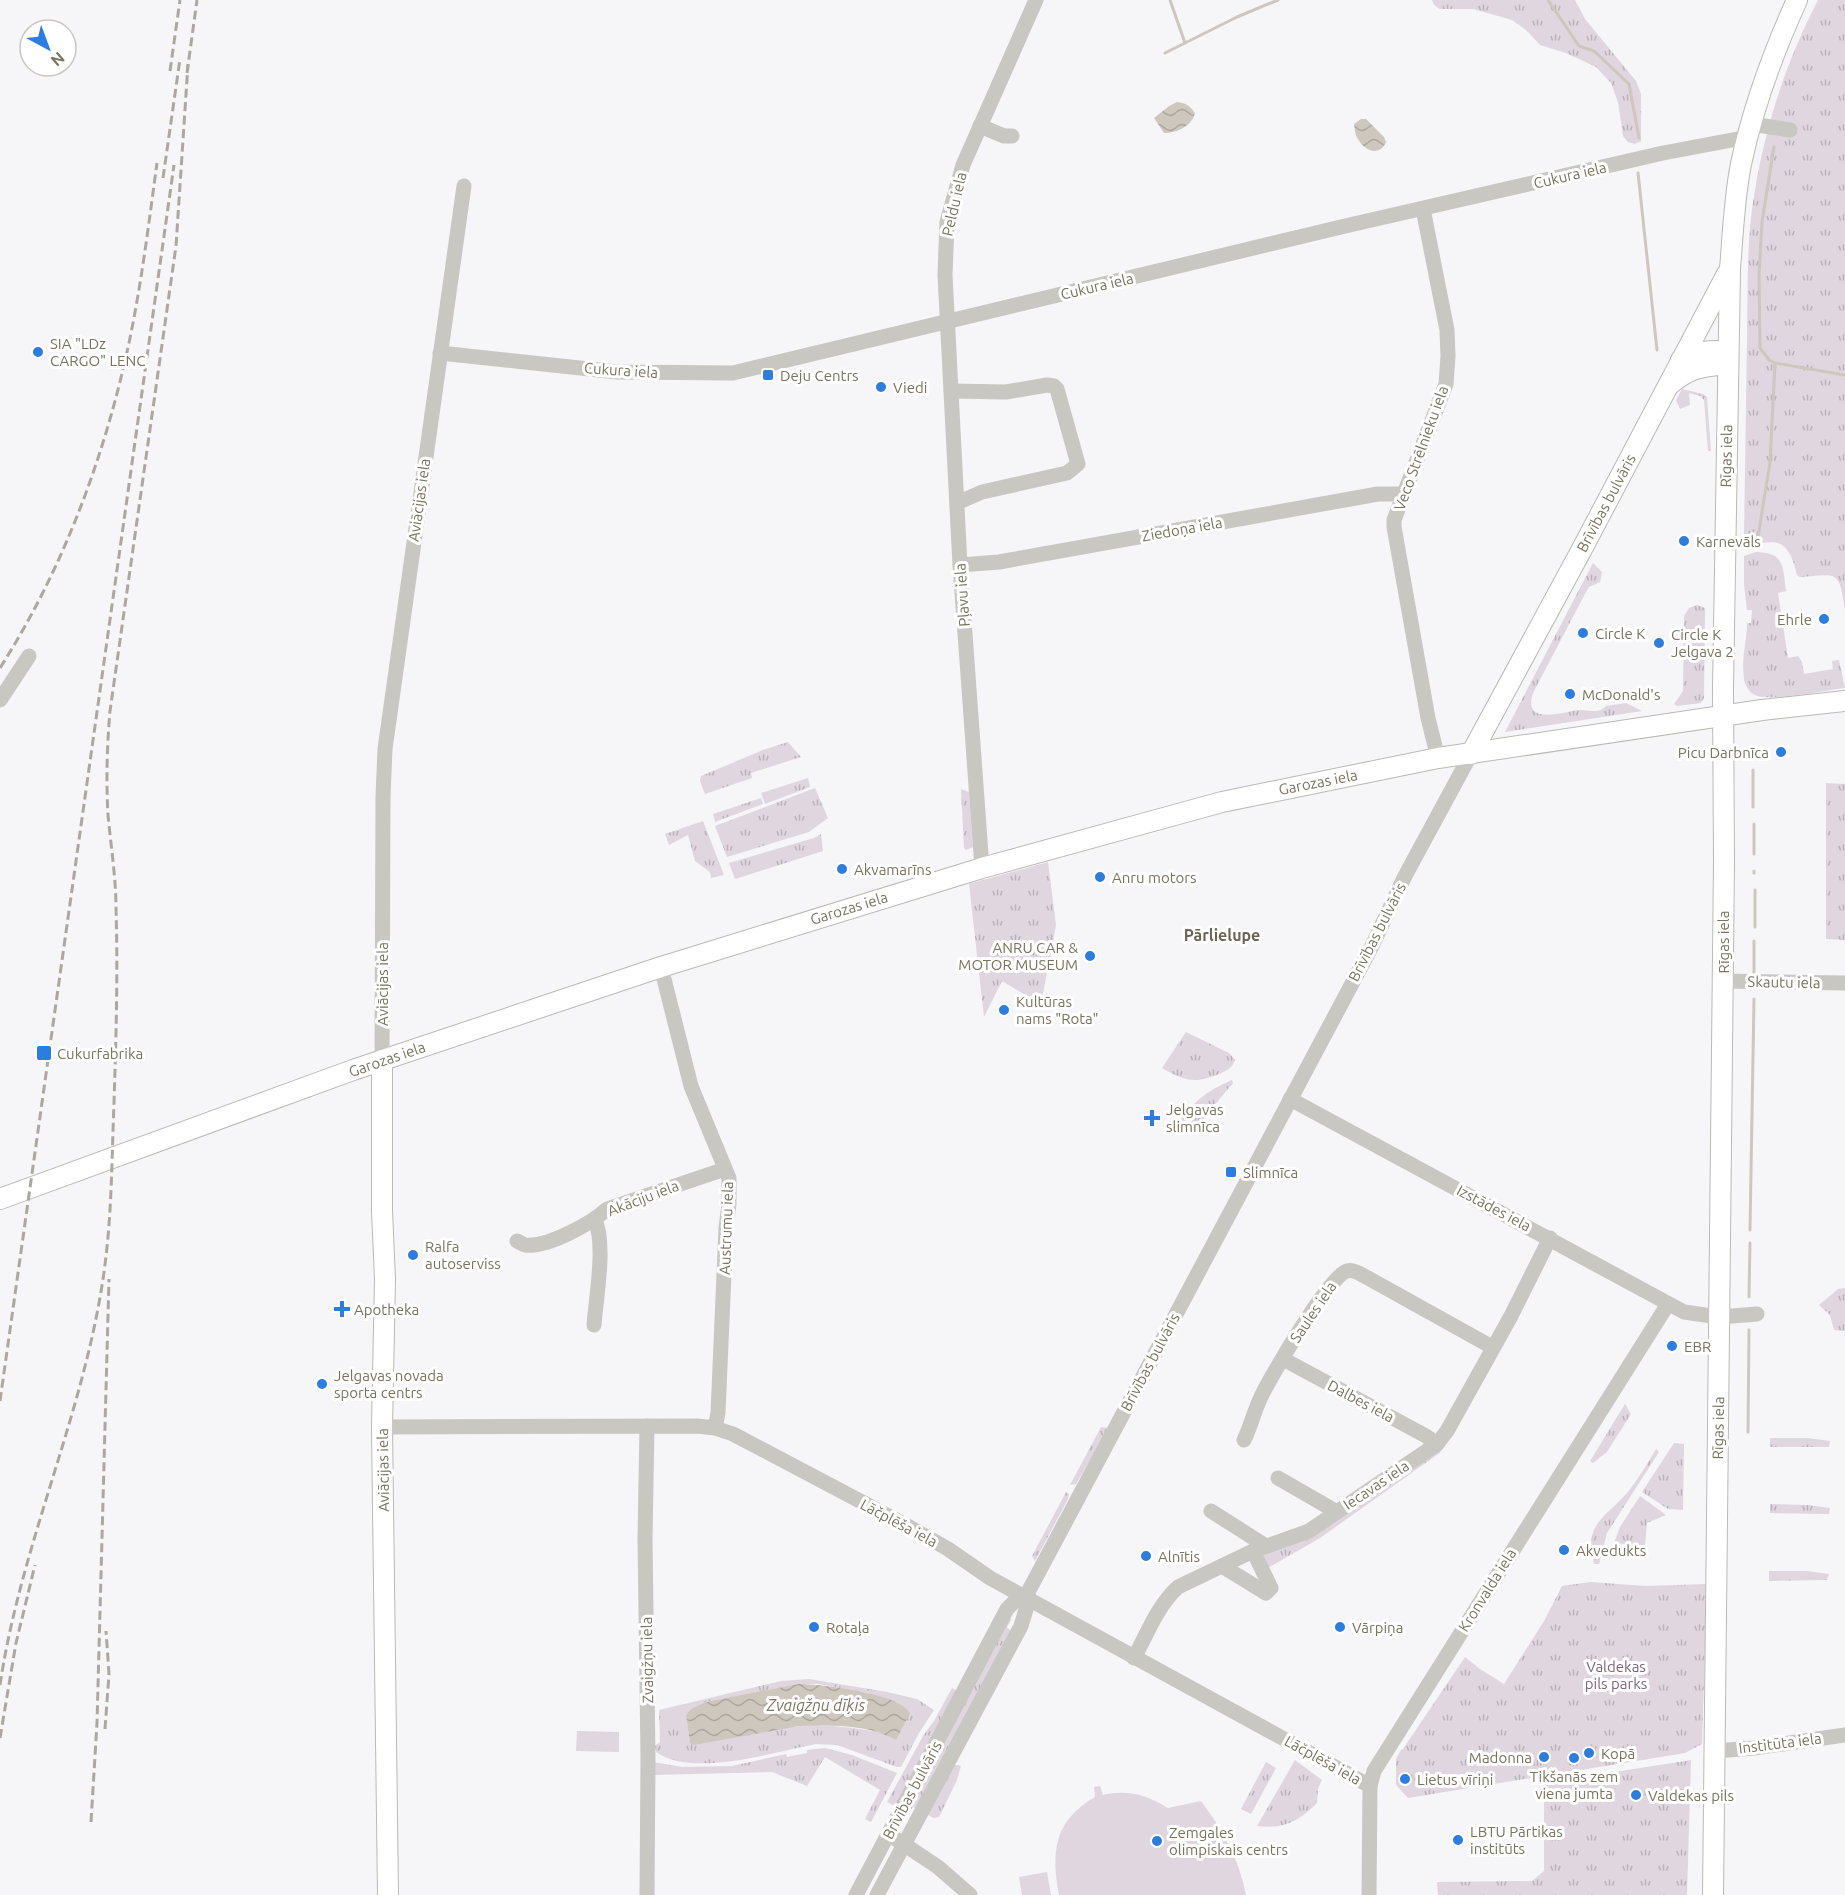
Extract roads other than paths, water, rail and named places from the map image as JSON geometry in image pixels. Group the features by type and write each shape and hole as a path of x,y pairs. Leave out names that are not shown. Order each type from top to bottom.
{"main road":[{"name":"Rīgas iela","path":"1713,1895 1723,981 1725,716 1723,689 1730,269 1734,210 1749,130 1769,65 1797,0"},
{"name":"Brīvības bulvāris","path":"1471,754 1730,269"},
{"path":"1681,360 1691,354 1704,351 1727,357"},
{"path":"1667,387 1685,372 1727,357"},
{"name":"Garozas iela","path":"0,1199 382,1060 661,967 982,868 1222,802 1438,758 1845,701"},
{"name":"Aviācijas iela","path":"382,1060 382,1211 385,1279 382,1427 388,1895"}],"street":[{"name":"Peldu iela","path":"947,321 944,257 946,222 963,165 1036,0"},
{"path":"980,126 1004,136 1012,136"},
{"name":"Cukura iela","path":"440,353 617,372 733,373 1663,153 1749,130 1790,130"},
{"name":"Aviācijas iela","path":"382,1060 385,749 464,186"},
{"name":"Veco Strēlnieku iela","path":"1423,209 1445,313 1448,356 1446,384 1394,520 1394,536 1420,665 1428,718 1438,758"},
{"name":"Pļavu iela","path":"947,321 960,565 982,868"},
{"path":"951,391 1006,392 1047,385 1054,386 1057,389 1078,464 1067,473 982,492 957,503"},
{"name":"Ziedoņa iela","path":"960,565 999,562 1378,494 1405,494"},
{"path":"0,700 28,656"},
{"name":"Brīvības bulvāris","path":"877,1895 1021,1626 1027,1606 1026,1596 1471,754"},
{"name":"Austrumu iela","path":"661,967 691,1086 729,1178 718,1413 715,1428"},
{"name":"Skautu iela","path":"1723,981 1845,982"},
{"name":"Izstādes iela","path":"1290,1099 1668,1304 1684,1311 1719,1317 1757,1314"},
{"name":"Akāciju iela","path":"594,1325 600,1246 599,1230 595,1220 607,1209 725,1169"},
{"path":"517,1241 525,1245 543,1242 581,1228 595,1220"},
{"name":"Iecavas iela","path":"1134,1658 1169,1594 1189,1580 1259,1549 1309,1531 1437,1444 1447,1431 1511,1316 1550,1238"},
{"name":"Saules iela","path":"1244,1440 1261,1397 1304,1324 1340,1273 1354,1271 1492,1347"},
{"name":"Kronvalda iela","path":"1369,1895 1370,1786 1374,1771 1668,1304"},
{"name":"Dalbes iela","path":"1283,1359 1437,1444"},
{"name":"Zvaigžņu iela","path":"647,1426 645,1539 648,1718 647,1895"},
{"name":"Lāčplēša iela","path":"382,1427 715,1428 753,1444 911,1528 948,1549 990,1578 1370,1786"},
{"path":"1278,1478 1337,1512"},
{"path":"1211,1510 1259,1549 1271,1588 1266,1593 1222,1566"},
{"name":"Brīvības bulvāris","path":"856,1895 1008,1609 1016,1600 1026,1596"},
{"name":"Institūta iela","path":"1715,1751 1845,1735"},
{"path":"888,1835 938,1867 970,1895"}],"water":[{"path":"1177,102 1191,108 1195,113 1193,118 1183,128 1164,133 1154,118"},
{"path":"1361,119 1366,119 1384,137 1386,142 1380,150 1372,151 1364,147 1357,137 1354,124"},
{"name":"Zvaigžņu dīķis","path":"798,1684 840,1688 876,1695 903,1706 910,1713 896,1740 861,1728 799,1726 694,1745 690,1743 686,1715 696,1706 710,1701"}],"waterway":[{"path":"1170,0 1185,43"},
{"path":"1165,53 1237,17 1278,0"},
{"path":"1548,0 1579,46 1594,51 1629,84 1639,138"},
{"path":"1758,537 1770,462 1775,363 1769,360 1760,348 1759,275 1762,222 1774,147"},
{"path":"1638,173 1657,350"},
{"path":"1775,363 1845,375"},
{"path":"1753,770 1753,807"},
{"path":"1754,824 1754,854"},
{"path":"1755,890 1755,927"},
{"path":"1754,941 1754,973"},
{"path":"1750,1230 1754,999"},
{"path":"1749,1297 1750,1243"},
{"path":"1748,1432 1749,1330"}],"railway":[{"path":"170,71 180,0"},
{"path":"187,73 197,0"},
{"path":"163,178 180,59"},
{"path":"0,1685 10,1630 24,1575 87,1358 99,1303 107,1247 112,1175 117,982 116,897 107,802 109,724 176,246 188,64"},
{"path":"0,668 22,632 59,558 76,520 103,441 125,361 135,312 157,163"},
{"path":"0,1401 174,165"},
{"path":"91,1822 97,1723 109,1279"},
{"path":"0,1738 16,1643 35,1565"},
{"path":"105,1729 109,1674 106,1631"}],"place":[{"name":"SIA \"LDz CARGO\" LENC","path":"38,352"},
{"name":"Deju Centrs","path":"768,375"},
{"name":"Viedi","path":"881,387"},
{"name":"Karnevāls","path":"1684,541"},
{"name":"Ehrle","path":"1824,619"},
{"name":"Circle K","path":"1583,633"},
{"name":"Circle K Jelgava 2","path":"1659,643"},
{"name":"McDonald's","path":"1570,694"},
{"name":"Picu Darbnīca","path":"1781,752"},
{"name":"Akvamarīns","path":"842,869"},
{"name":"Anru motors","path":"1100,877"},
{"name":"ANRU CAR & MOTOR MUSEUM","path":"1090,956"},
{"name":"Kultūras nams \"Rota\"","path":"1004,1010"},
{"name":"Cukurfabrika","path":"44,1053"},
{"name":"Jelgavas slimnīca","path":"1152,1118"},
{"name":"Slimnīca","path":"1231,1172"},
{"name":"Ralfa autoserviss","path":"413,1255"},
{"name":"Apotheka","path":"342,1309"},
{"name":"EBR","path":"1672,1346"},
{"name":"Jelgavas novada sporta centrs","path":"322,1384"},
{"name":"Akvedukts","path":"1564,1550"},
{"name":"Alnītis","path":"1146,1556"},
{"name":"Rotaļa","path":"814,1627"},
{"name":"Vārpiņa","path":"1340,1627"},
{"name":"Kopā","path":"1589,1753"},
{"name":"Madonna","path":"1544,1757"},
{"name":"Tikšanās zem viena jumta","path":"1574,1758"},
{"name":"Lietus vīriņi","path":"1405,1779"},
{"name":"Valdekas pils","path":"1636,1795"},
{"name":"LBTU Pārtikas institūts","path":"1458,1840"},
{"name":"Zemgales olimpiskais centrs","path":"1157,1841"}],"district":[{"name":"Pārlielupe","path":"1222,935"}],"park label":[{"name":"Valdekas pils parks","path":"1616,1674"}]}
